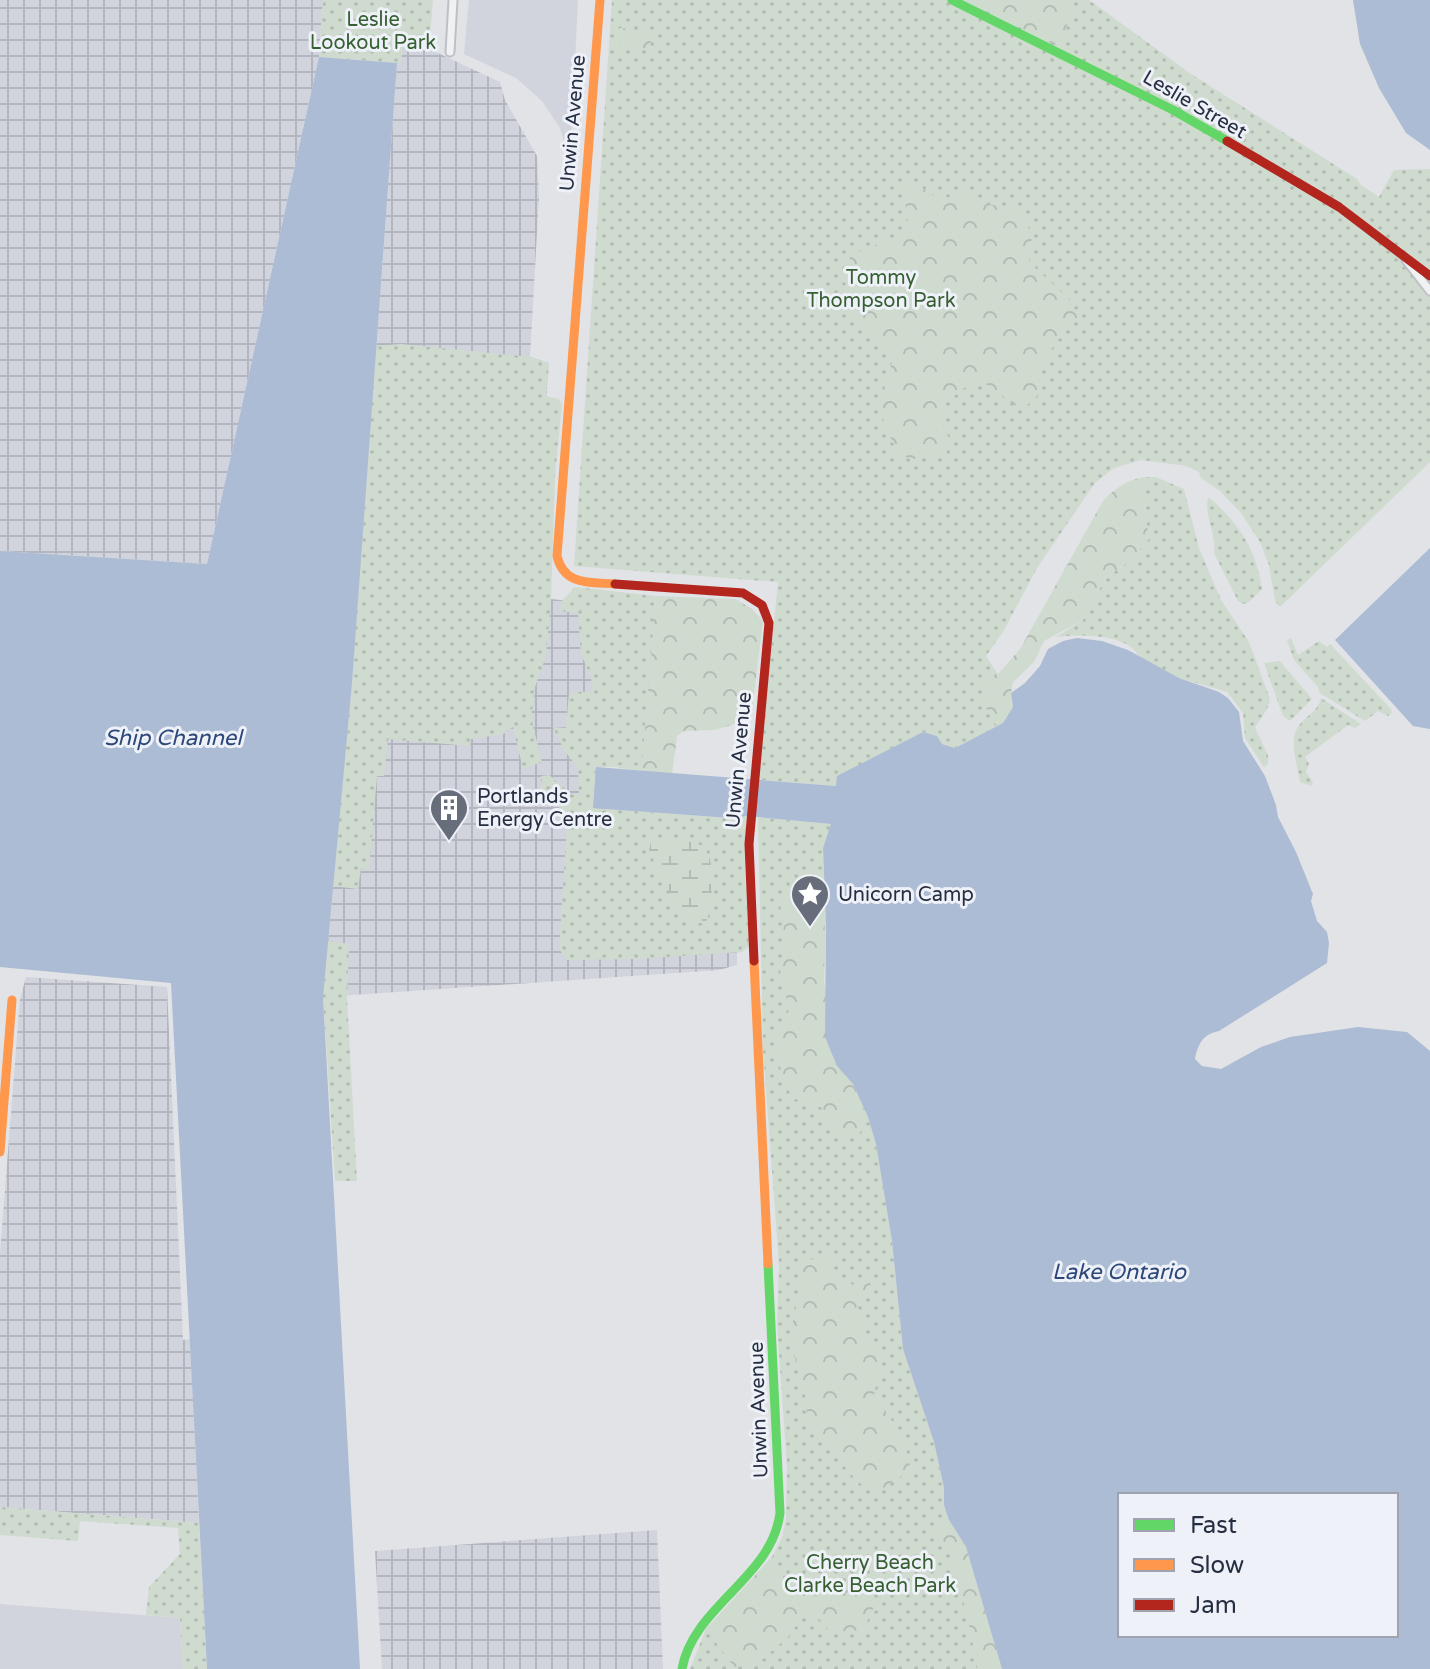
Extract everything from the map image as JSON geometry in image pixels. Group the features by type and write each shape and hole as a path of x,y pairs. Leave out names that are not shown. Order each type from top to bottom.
{"street":[{"path":"450,52 453,0"},
{"name":"Unwin Avenue","path":"600,0 558,560 564,574 576,581 743,593 758,601 766,610 769,623 749,844 780,1513 771,1546 694,1636 685,1652 682,1669"},
{"name":"Leslie Street","path":"952,0 1173,110 1339,207 1430,276"},
{"name":"Leslie Street","path":"1406,260 1430,291"},
{"path":"0,1152 12,1000"}],"shaded area":[{"path":"0,0 323,0 319,57 207,564 0,551"},
{"path":"469,0 578,0 570,163 560,128 542,101 516,78 464,54"},
{"name":"Portlands Energy Centre","path":"408,39 500,82 505,100 537,156 539,197 530,357 549,363 532,597 655,610 642,767 596,767 737,946 737,965 719,970 323,997 352,683 397,63 401,63 402,45"},
{"path":"26,977 167,987 183,1340 190,1339 199,1523 0,1507 0,1253 20,999"},
{"path":"657,1530 663,1669 382,1669 375,1551"},
{"path":"0,1604 180,1618 183,1669 0,1669"}],"green space":[{"name":"Leslie Lookout Park","path":"323,0 433,0 429,47 408,39 402,45 401,63 319,57"},
{"name":"Tommy Thompson Park","path":"612,0 1089,0 1191,74 1357,179 1379,197 1394,170 1430,169 1430,462 1280,607 1275,601 1269,565 1260,542 1241,513 1220,491 1201,478 1199,472 1187,466 1141,460 1114,468 1095,483 1037,568 1003,632 986,656 999,676 1003,723 955,748 942,744 937,736 923,732 837,786 758,780 778,582 574,566"},
{"path":"964,0 1075,0 1060,47"},
{"path":"619,28 649,30 652,34 650,47 644,50 617,45"},
{"path":"905,176 940,200 968,191 992,205 1021,209 1032,236 1029,262 1069,299 1079,317 1056,342 1039,369 1037,396 1022,410 986,384 964,388 946,403 943,428 951,441 946,453 913,459 900,455 883,418 882,400 892,362 873,335 835,301 853,272 849,255 909,233 903,186"},
{"path":"401,344 530,357 549,363 546,396 559,399 562,405 555,476 546,656 535,687 531,718 542,762 523,769 513,727 503,734 471,739 470,746 388,739 384,776 377,776 369,869 361,868 358,889 333,886 352,683 376,346"},
{"path":"1146,477 1156,477 1184,489 1199,548 1221,600 1249,642 1270,699 1255,728 1268,755 1268,764 1264,767 1245,738 1243,713 1227,692 1179,678 1139,657 1125,643 1114,639 1076,635 1056,637 1083,620 1106,577 1130,561 1149,539 1142,486"},
{"path":"1146,477 1142,486 1149,539 1130,561 1106,577 1083,620 1044,641 1034,662 1013,682 1013,707 1003,723 997,726 986,706 984,684 998,674 1020,649 1103,501 1122,485"},
{"path":"1208,497 1237,527 1256,562 1262,589 1249,602 1243,604 1238,601 1214,553"},
{"path":"575,587 656,596 642,767 596,767 593,808 730,818 747,816 745,863 749,946 742,952 567,960 559,949 567,825 565,813 541,790 541,776 549,775 571,794 579,795 578,768 564,750 553,727 566,728 569,693 593,691 591,677 581,654 578,613 559,611 562,601"},
{"path":"656,596 736,599 763,621 751,719 715,730 684,731 677,736 672,774 618,768 618,765 642,766"},
{"path":"1291,638 1298,655 1319,641 1327,647 1330,644 1392,713 1388,716 1378,711 1365,721 1320,693 1294,660 1287,640"},
{"path":"1280,661 1312,699 1290,721 1283,716 1264,663"},
{"path":"1321,698 1361,724 1355,728 1348,725 1305,757 1309,763 1306,772 1313,782 1311,786 1300,782 1294,741 1297,729"},
{"name":"Cherry Beach Clarke Beach Park","path":"758,817 832,824 823,848 826,924 824,982 837,1066 853,1084 876,1144 892,1241 903,1349 934,1442 944,1488 944,1505 1002,1669 690,1669 706,1629 772,1557 782,1537 786,1519 787,1467 777,1324 779,1265 763,1049"},
{"path":"652,839 691,841 700,844 706,851 710,860 712,889 706,921 692,924 680,916 649,850"},
{"path":"796,891 825,899 824,982 837,1066 853,1084 868,1117 858,1137 838,1134 831,1127 823,1108 792,1098 776,1051 778,1034 789,1010 780,970 785,941 780,902"},
{"path":"328,941 349,944 347,998 357,1181 335,1181 323,997"},
{"path":"828,1256 837,1274 853,1285 860,1279 866,1279 871,1285 856,1308 870,1344 883,1351 874,1396 903,1436 911,1470 874,1494 856,1480 808,1423 805,1394 795,1358 793,1320 801,1284 799,1262"},
{"path":"0,1507 199,1523 207,1669 183,1669 180,1618 146,1615 149,1587 180,1554 178,1528 80,1521 78,1541 0,1535"},
{"path":"949,1520 966,1547 1002,1669 976,1669 954,1567 945,1543 931,1530"},
{"path":"772,1557 776,1576 811,1577 850,1591 873,1591 873,1611 862,1630 830,1632 815,1614 801,1618 788,1637 756,1665 734,1667 706,1629"}],"water":[{"path":"1353,0 1430,0 1430,150 1406,133 1379,88 1360,44"},
{"name":"Ship Channel","path":"319,57 397,63 352,683 323,997 360,1669 207,1669 171,983 0,967 0,551 207,564"},
{"path":"1430,548 1430,729 1413,726 1335,640"},
{"name":"Lake Ontario","path":"1077,638 1102,641 1128,650 1179,678 1228,698 1239,712 1243,741 1265,776 1278,817 1313,894 1311,901 1317,921 1327,932 1327,963 1205,1037 1195,1059 1202,1066 1221,1069 1261,1047 1290,1037 1358,1027 1407,1032 1430,1051 1430,1669 1002,1669 966,1547 949,1520 944,1505 944,1488 934,1442 903,1349 892,1241 876,1144 853,1084 837,1066 825,1037 823,848 831,824 593,808 596,767 836,786 837,776 923,732 937,736 942,744 955,748 1003,723 1013,707 1011,693 1040,666 1048,649"}],"traffic: fast":[{"path":"952,0 1173,110 1227,141"},
{"path":"682,1669 689,1647 701,1627 763,1556 774,1536 780,1513 768,1264"}],"traffic: slow":[{"path":"600,0 557,556 560,566 572,578 615,584"},
{"path":"754,961 768,1264"},
{"path":"0,1152 12,1000"}],"traffic: jam":[{"path":"1227,141 1339,207 1430,276"},
{"path":"615,584 743,593 762,605 769,623 749,844 754,961"}],"place":[{"name":"Portlands Energy Centre","path":"449,842"},
{"name":"Unicorn Camp","path":"810,928"}]}
